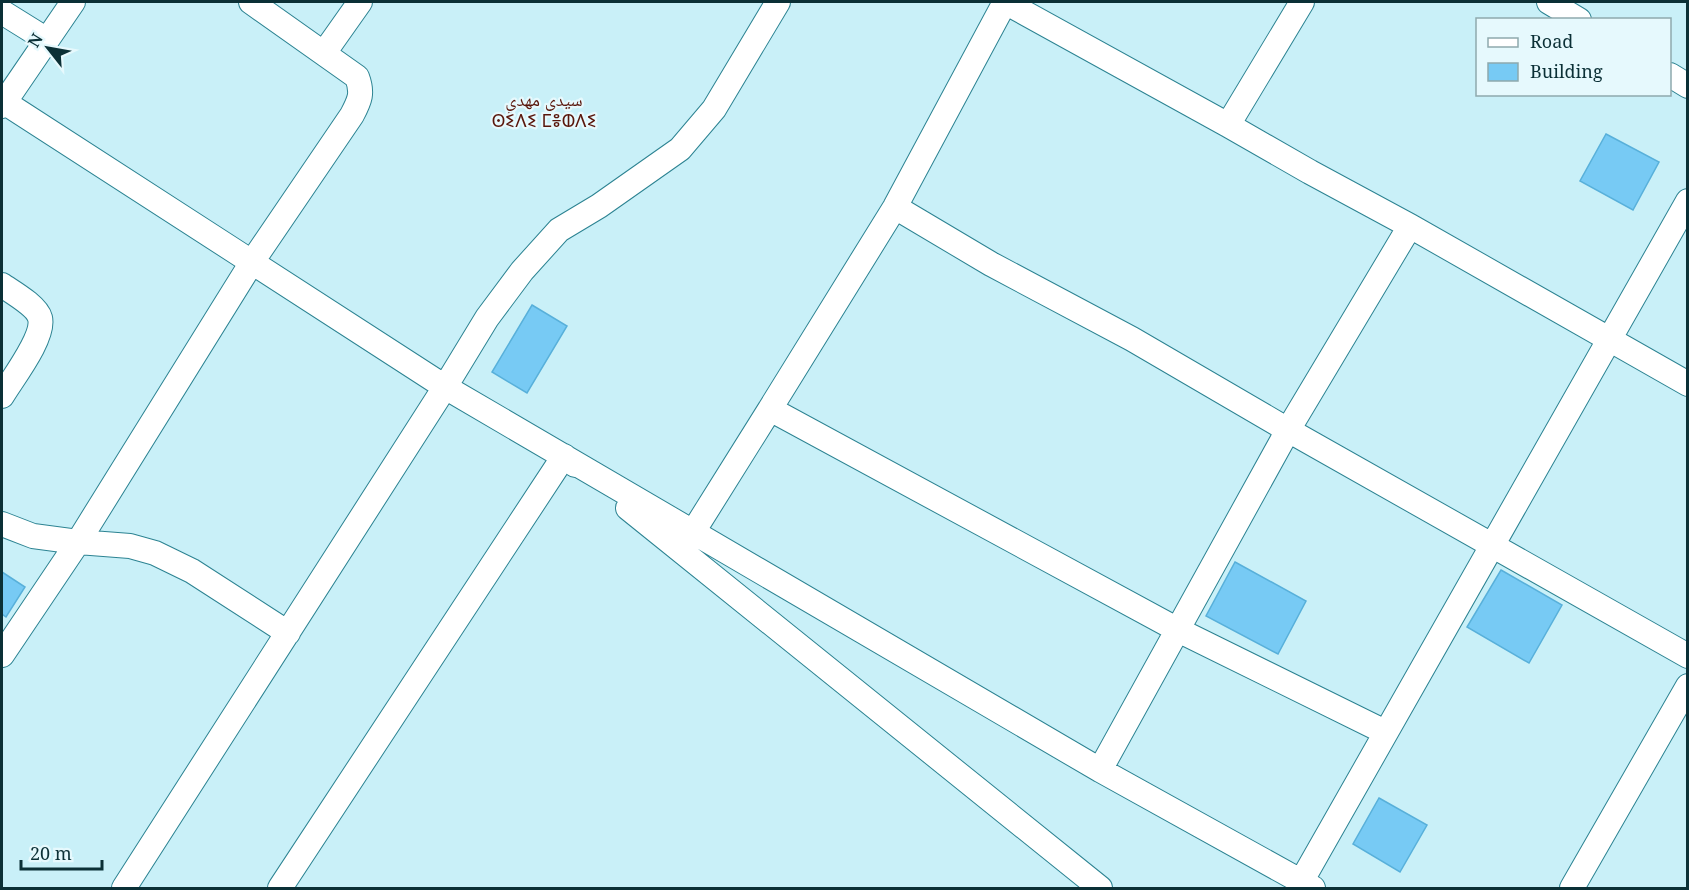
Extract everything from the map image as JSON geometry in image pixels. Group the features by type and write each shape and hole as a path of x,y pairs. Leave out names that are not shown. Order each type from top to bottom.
{"street":[{"path":"73,2 3,104 445,387 1100,770 1307,885 1385,732 1688,201"},
{"path":"2,655 78,542 252,262 352,115 359,101 361,88 357,77 251,2"},
{"path":"324,53 360,2"},
{"path":"124,888 494,308 522,271 559,231 680,149 714,109 778,2"},
{"path":"693,532 895,207 1005,2 1410,226 1688,384"},
{"path":"1228,125 1302,2"},
{"path":"1549,2 1576,18"},
{"path":"2,12 47,39"},
{"path":"1671,76 1688,86"},
{"path":"895,207 991,264 1132,339 1688,656"},
{"path":"1100,770 1288,430 1410,226"},
{"path":"2,285 35,310 40,318 35,345 2,396"},
{"path":"770,409 1178,630 1385,732"},
{"path":"280,888 564,456"},
{"path":"564,456 1100,888"},
{"path":"2,524 33,536 130,546 155,554 192,570 288,633"},
{"path":"1572,888 1680,716 1688,686"}],"building":[{"path":"1606,134 1659,162 1633,210 1580,181"},
{"path":"532,305 567,326 527,393 492,372"},
{"path":"1235,562 1306,601 1278,654 1206,616"},
{"path":"1501,570 1562,605 1529,663 1467,627"},
{"path":"2,572 25,587 6,617 2,614"},
{"path":"1379,798 1427,825 1400,872 1353,844"}],"district":[{"name":"سيدي مهدي ⵙⵉⴷⵉ ⵎⴻⵀⴷⵉ","path":"544,109"}]}
